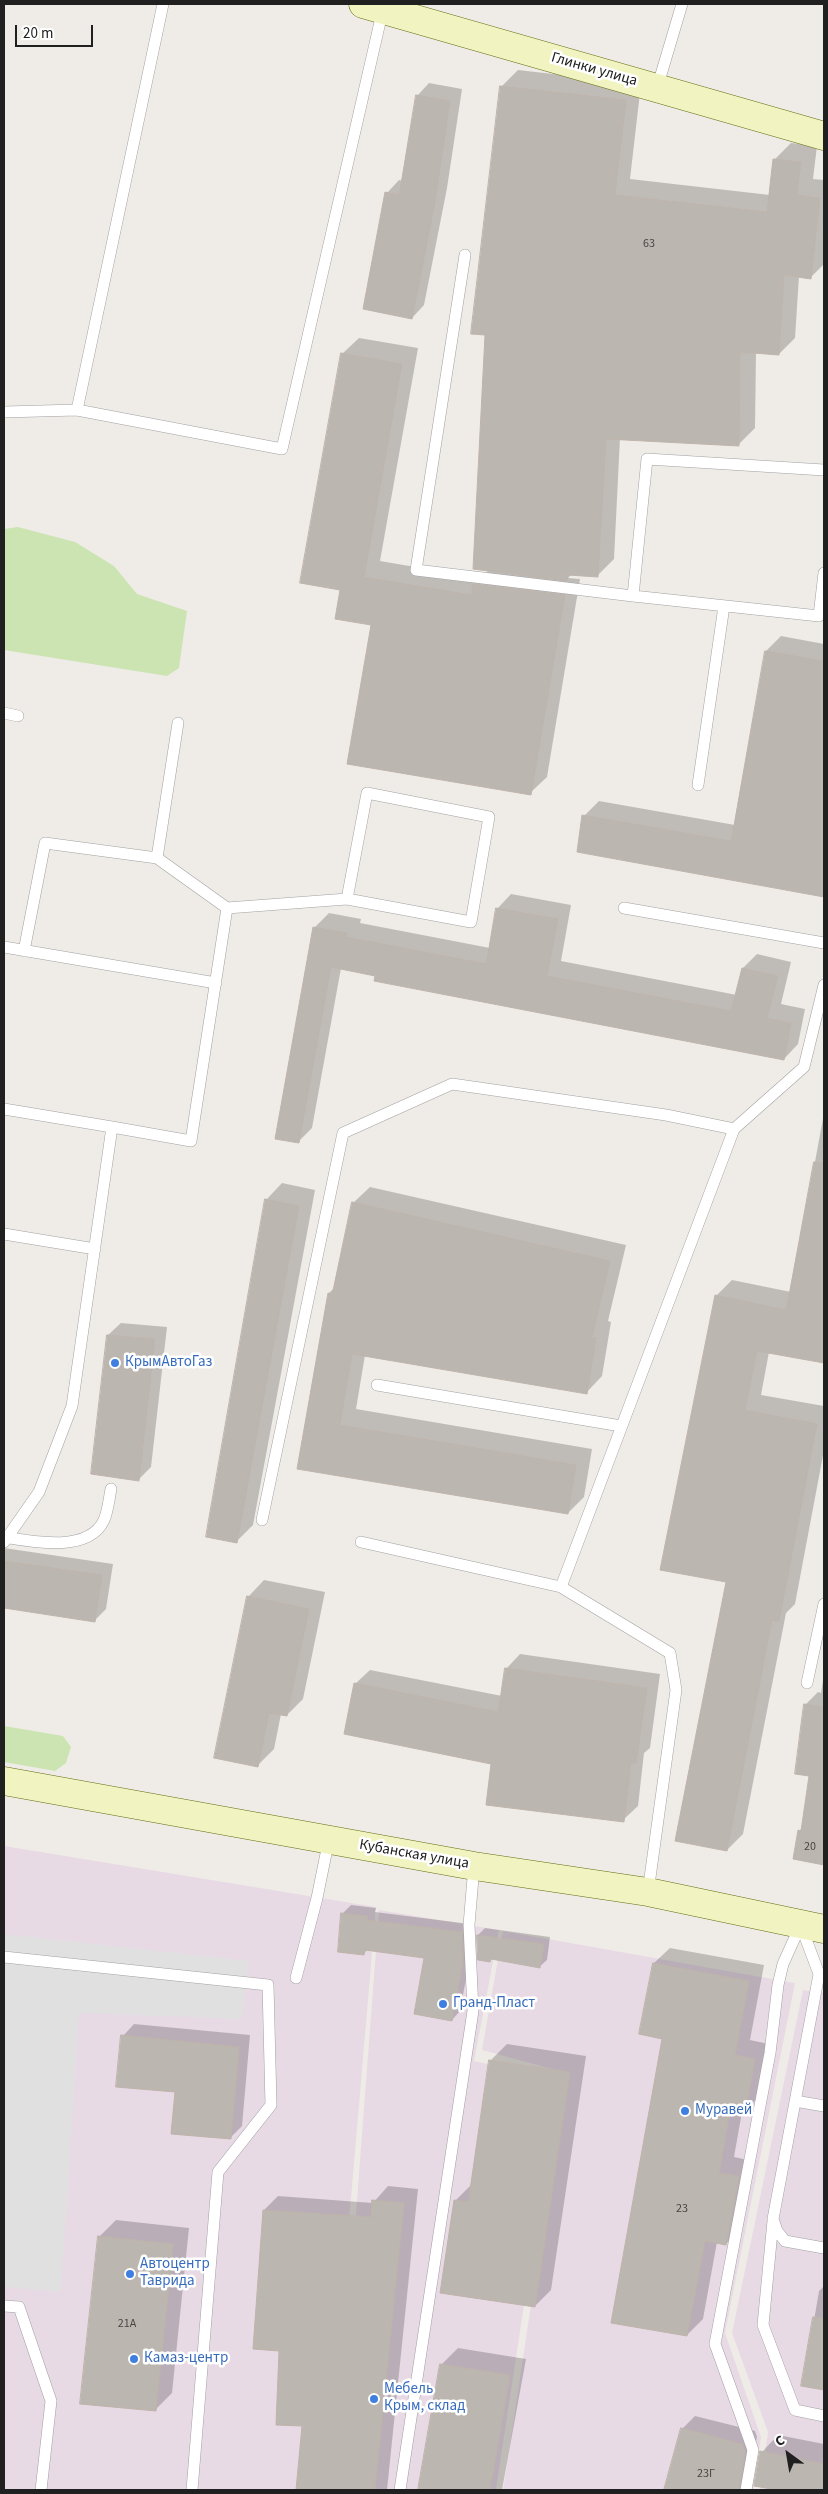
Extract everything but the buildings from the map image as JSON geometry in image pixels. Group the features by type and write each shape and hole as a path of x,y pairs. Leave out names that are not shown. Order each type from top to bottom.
{"main road":[{"name":"Глинки улица","path":"373,7 824,136"},
{"name":"Кубанская улица","path":"4,1781 474,1866 648,1892 812,1927"}],"lane":[{"path":"77,410 163,4"},
{"path":"657,88 682,4"},
{"path":"4,412 77,410 282,449 373,7"},
{"path":"465,256 416,570 819,616 824,573"},
{"path":"633,596 647,459 824,470"},
{"path":"698,785 724,606"},
{"path":"4,713 18,716"},
{"path":"157,858 178,723"},
{"path":"24,951 46,844 157,858 228,908 347,899 471,922 489,817 367,793 347,899"},
{"path":"4,1109 191,1141 228,908"},
{"path":"624,908 824,944"},
{"path":"4,947 216,983"},
{"path":"561,1588 734,1129 804,1067 824,985"},
{"path":"262,1520 343,1133 452,1084 666,1115 734,1129"},
{"path":"5,1539 39,1492 72,1406 112,1127"},
{"path":"4,1234 95,1249"},
{"path":"377,1385 621,1426"},
{"path":"5,1539 69,1543 90,1536 104,1521 111,1490"},
{"path":"361,1542 561,1588 670,1653 676,1690 648,1892"},
{"path":"807,1682 824,1604"},
{"path":"296,1978 317,1898 329,1840"},
{"path":"400,2490 473,2011 469,1925 474,1866"},
{"path":"812,1927 819,1974 773,2219 763,2325 795,2410 824,2416"},
{"path":"746,2490 754,2450 715,2344 770,2052 778,1985 783,1964 812,1927"},
{"path":"4,1957 268,1985 271,2105 218,2172 192,2490"},
{"path":"795,2101 824,2106"},
{"path":"773,2219 777,2231 785,2241 824,2248"},
{"path":"4,2306 19,2307 51,2401 41,2490"}],"shaded area":[{"path":"4,1846 376,1907 326,2490 4,2490"},
{"path":"379,1910 499,1930 474,2061 558,2080 496,2490 335,2490"},
{"path":"503,1931 795,1983 725,2333 761,2437 753,2490 503,2490 566,2073 482,2050"},
{"path":"4,1934 249,1961 241,2019 79,2013 61,2292 4,2287"},
{"path":"803,1990 824,1993 824,2490 760,2490 768,2432 732,2333"}],"green space":[{"path":"18,527 75,542 114,566 137,594 187,611 179,668 167,676 4,650 4,529"},
{"path":"4,1726 63,1736 71,1747 66,1763 55,1771 4,1762"}],"place":[{"name":"КрымАвтоГаз","path":"115,1363"},
{"name":"Гранд-Пласт","path":"443,2004"},
{"name":"Муравей","path":"685,2111"},
{"name":"Автоцентр Таврида","path":"130,2274"},
{"name":"Камаз-центр","path":"134,2359"},
{"name":"Мебель Крым, склад","path":"374,2399"}]}
